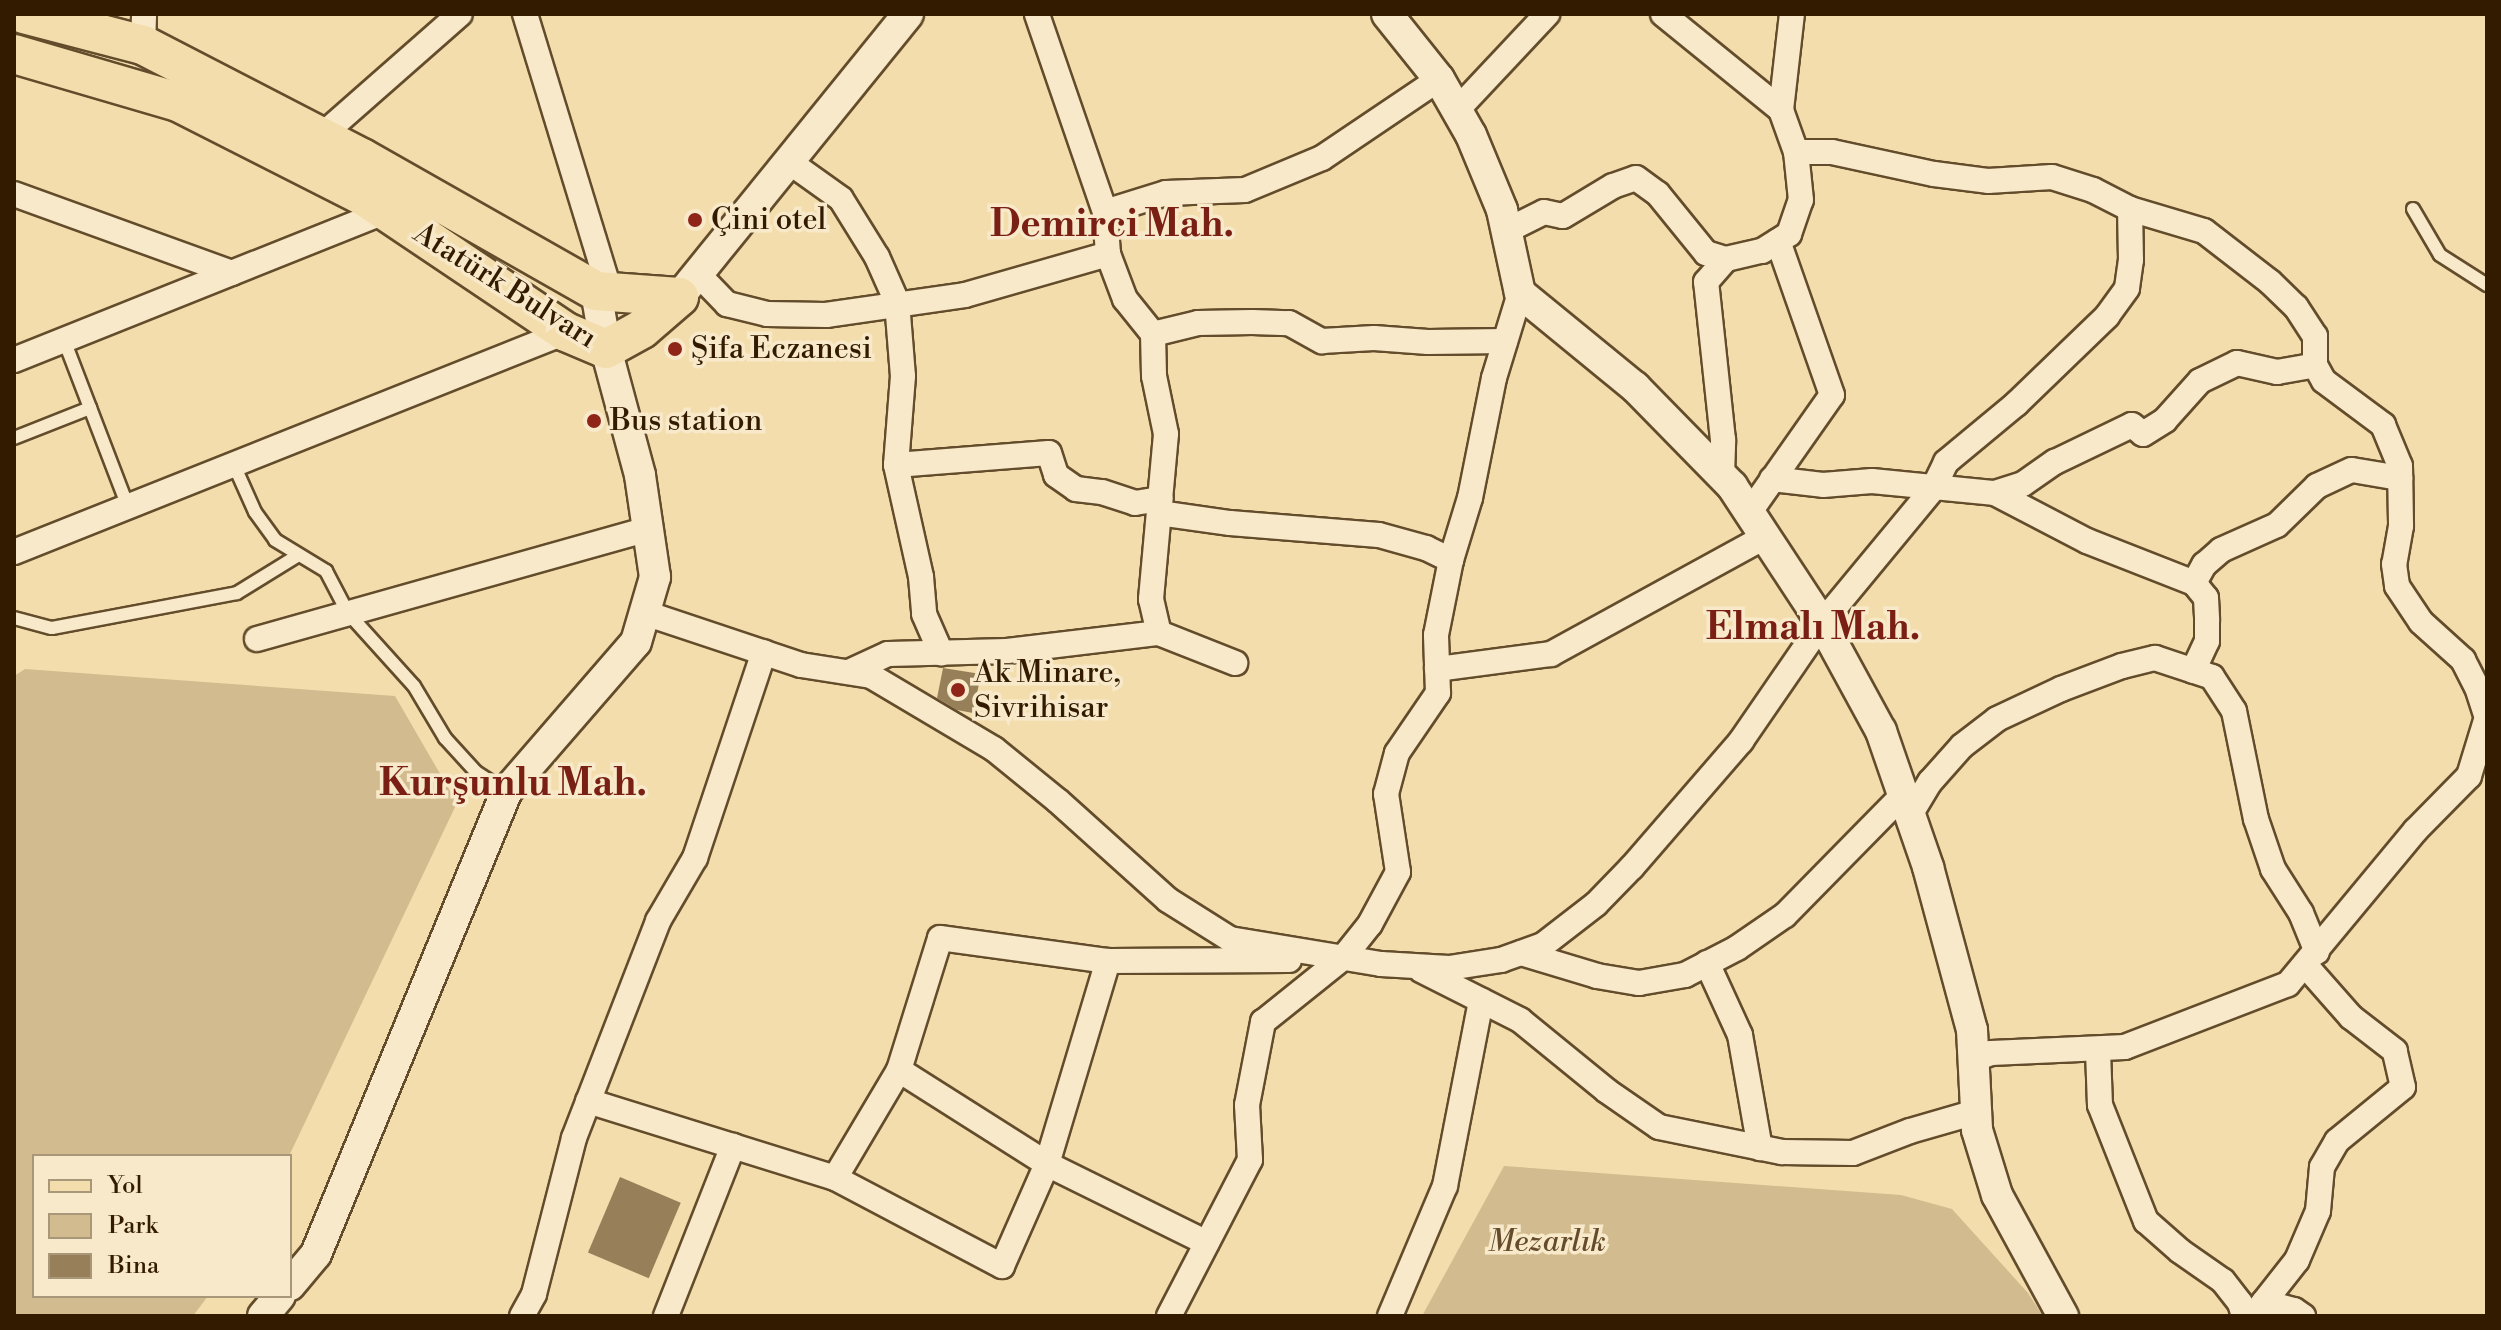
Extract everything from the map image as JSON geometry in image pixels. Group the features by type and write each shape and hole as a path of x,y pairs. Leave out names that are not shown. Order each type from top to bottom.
{"main road":[{"name":"Atatürk Bulvarı","path":"24,14 144,29 320,137 566,332 606,349 642,329 689,286"},
{"name":"Atatürk Bulvarı","path":"14,54 178,102 603,291 689,286"}],"street":[{"path":"320,137 460,14"},
{"path":"292,1283 316,1254 506,792 636,642 655,577 640,475 606,349 603,291 525,14"},
{"path":"908,14 689,286 727,304 767,314 838,314 897,302 965,295 1108,254"},
{"path":"1037,14 1105,212 1108,254 1125,299 1153,334 1154,376 1166,434 1151,599 1159,633"},
{"path":"1169,1316 1250,1160 1247,1105 1263,1022 1343,958 1370,924 1398,872 1386,794 1397,753 1438,693 1436,635 1451,560 1470,498 1481,433 1520,293 1506,231 1476,147 1439,79 1387,14"},
{"path":"1457,110 1547,14"},
{"path":"1663,14 1781,110"},
{"path":"1506,231 1544,212 1563,216 1613,186 1636,178 1658,194 1706,253 1726,259 1762,251 1789,234 1801,200 1796,152 1781,110 1792,14"},
{"path":"1105,212 1166,193 1245,190 1322,158 1439,79"},
{"path":"1796,152 1832,152 1934,174 1988,181 2052,177 2093,190 2130,209 2204,231 2270,282 2296,307 2315,336 2315,365 2324,381 2383,425 2400,466 2401,526 2394,564 2397,586 2421,622 2463,660 2477,687 2487,717 2478,769 2415,831 2312,959 2288,984 2161,1035 2098,1051 1991,1053 1973,1060"},
{"path":"788,161 841,199 877,257 897,302 903,376 896,465 921,577 924,614 941,653"},
{"path":"14,194 232,273"},
{"path":"14,360 232,273 397,198"},
{"path":"645,613 801,665 871,676 994,749 1058,801 1168,900 1230,939 1412,966 1449,968 1501,960 1543,945 1596,904 1632,867 1741,741 1822,623 1933,489 1946,462 2088,338 2127,288 2131,260 2130,209"},
{"path":"1437,669 1551,654 1757,525 1772,479 1832,395 1778,241"},
{"path":"1722,475 1723,440 1705,291 1706,282 1726,259"},
{"path":"1520,293 1635,387 1722,475 1822,623 1881,731 1907,805 1972,1030 1977,1130 1997,1195 2063,1316"},
{"path":"1153,334 1198,323 1252,322 1289,323 1322,341 1374,338 1428,342 1505,341"},
{"path":"14,552 566,332"},
{"path":"1772,479 1823,485 1872,481 1995,493 2023,484 2055,462 2132,425 2143,434 2165,420 2200,381 2237,363 2277,372 2315,365"},
{"path":"896,465 1049,453 1056,475 1076,489 1102,492 1135,503 1230,523 1379,535 1426,548 1451,560"},
{"path":"2194,583 2204,565 2221,550 2277,525 2317,486 2352,470 2400,478"},
{"path":"1995,493 2087,541 2194,583 2206,598 2207,641 2193,671"},
{"path":"257,639 648,529"},
{"path":"849,672 888,654 1007,651 1159,633 1235,663"},
{"path":"531,1315 574,1138 658,921 695,858 764,652"},
{"path":"1521,953 1597,976 1639,983 1685,975 1785,915 1907,805 1962,746 1997,719 2061,689 2122,666 2155,658 2212,677 2234,711 2265,844 2273,869 2301,913 2312,959 2351,1017 2395,1051 2403,1087 2337,1141 2322,1167 2318,1211 2297,1260 2254,1311"},
{"path":"835,1178 899,1070 940,938 1108,961 1343,958"},
{"path":"588,1101 835,1178 1002,1266 1047,1164 1108,961"},
{"path":"1707,963 1740,1035 1760,1148"},
{"path":"1412,966 1520,1020 1607,1091 1659,1127 1782,1152 1853,1153 1910,1131 1976,1112"},
{"path":"1390,1316 1445,1186 1481,1000"},
{"path":"2098,1051 2100,1105 2146,1221 2180,1251 2223,1281 2240,1303 2254,1311 2294,1310 2303,1316"},
{"path":"899,1070 1047,1164 1207,1243"},
{"path":"666,1316 733,1146"},
{"path":"263,1316 278,1298"}],"lane":[{"path":"2413,209 2440,255 2487,285"},
{"path":"64,340 128,507"},
{"path":"14,438 90,408"},
{"path":"234,465 255,512 275,540 326,571 348,613 414,686 445,738 476,772 506,792"},
{"path":"14,618 52,628 237,593 297,556"}],"green space":[{"path":"25,669 395,696 457,803 290,1154 32,1154 32,1298 206,1298 193,1316 14,1316 14,676"},
{"name":"Mezarlık","path":"1504,1166 1901,1195 1952,1209 2028,1293 2043,1316 1422,1316"}],"building":[{"name":"Ak Minare, Sivrihisar","path":"943,668 981,674 973,713 957,710 937,698"},
{"path":"620,1177 681,1203 649,1278 588,1252"}],"place":[{"name":"Çini otel","path":"695,220"},
{"name":"Şifa Eczanesi","path":"675,349"},
{"name":"Bus station","path":"594,421"},
{"name":"Ak Minare, Sivrihisar","path":"958,690"}],"district":[{"name":"Demirci Mah.","path":"1112,225"},
{"name":"Elmalı Mah.","path":"1813,628"},
{"name":"Kurşunlu Mah.","path":"513,784"}]}
